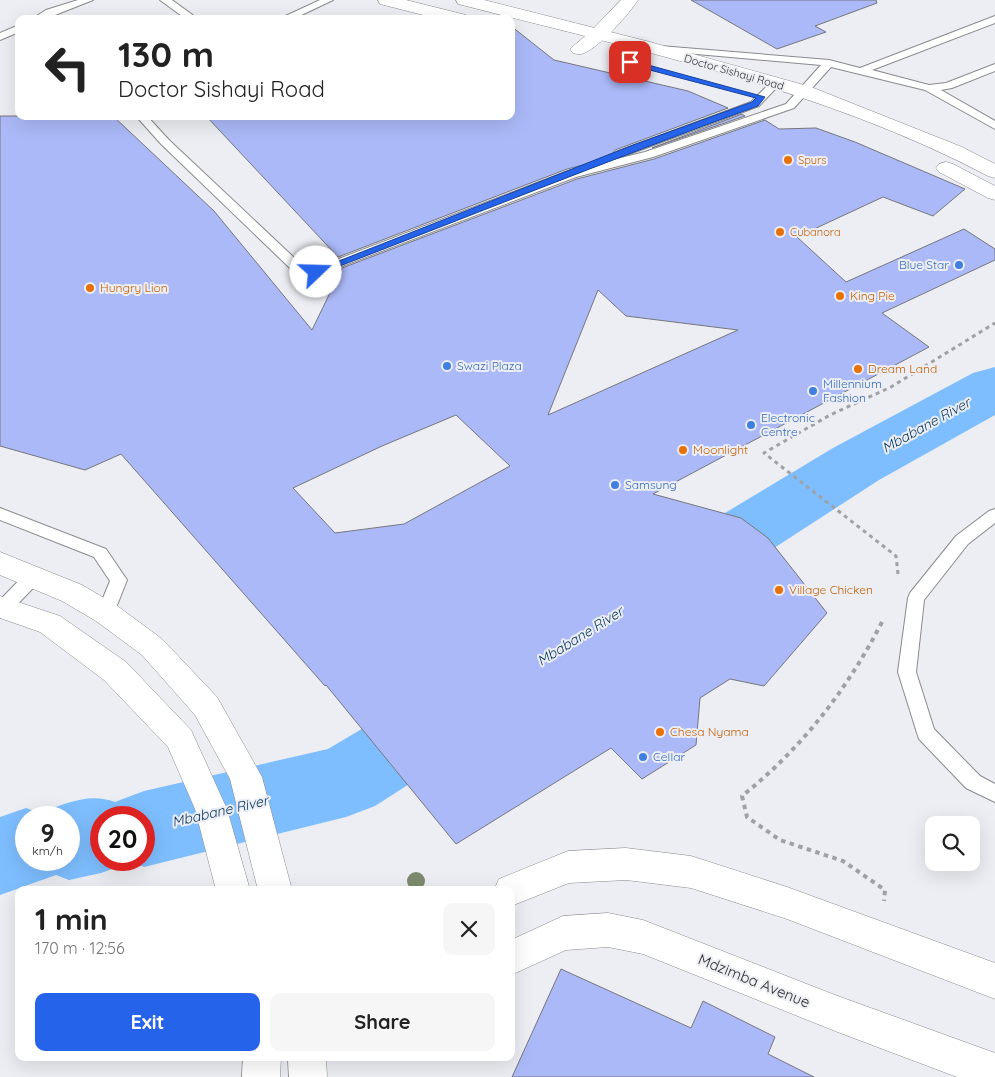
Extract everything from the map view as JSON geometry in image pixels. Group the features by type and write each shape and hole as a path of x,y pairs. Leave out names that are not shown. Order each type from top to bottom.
{"main road":[{"path":"386,0 444,15"},
{"name":"Doctor Sishayi Road","path":"464,0 644,46 804,91 955,151 995,172"},
{"path":"579,50 597,35 630,0"},
{"path":"560,44 598,54"},
{"name":"Doctor Sishayi Road","path":"726,88 762,97 867,132 928,159 995,194"},
{"path":"0,563 72,594 106,613 152,647 206,706 246,777 274,886"},
{"path":"1,608 50,624 115,671 180,739 211,809 230,879"},
{"path":"515,888 568,867 626,864 691,872 787,903 995,981"},
{"name":"Mdzimba Avenue","path":"515,956 562,933 608,930 643,937 835,1013 995,1072"},
{"path":"261,1077 262,1061"},
{"path":"307,1061 308,1077"}],"lane":[{"path":"44,15 88,0"},
{"path":"165,0 187,15"},
{"path":"293,15 328,0"},
{"path":"862,71 995,19"},
{"path":"0,37 15,30"},
{"path":"644,46 829,63 929,88 995,126"},
{"path":"572,174 649,155 790,106 829,63"},
{"path":"929,88 948,86 995,67"},
{"path":"145,120 165,142 300,270 316,272 572,174 636,147 755,104 776,83"},
{"path":"0,514 100,553 118,580 106,613"},
{"path":"995,515 962,540 916,598 907,672 926,732 972,782 995,794"},
{"path":"1,608 33,577"}],"path":[{"path":"898,575 896,556 764,453 830,415 891,387 995,324"},
{"path":"881,939 884,890 843,861 780,840 747,818 742,796 768,777 827,710 858,668 883,620"}],"building":[{"path":"691,0 876,0 877,3 815,26 826,32 777,49"},
{"path":"515,29 554,60 688,91 728,108 615,150 612,154 615,157 567,169 338,257 210,120 515,120"},
{"path":"742,114 745,116 652,148"},
{"name":"Swazi Plaza","path":"0,116 15,116 15,120 117,120 214,211 312,330 342,268 577,179 654,159 765,120 779,129 816,128 855,142 965,189 933,216 883,197 797,237 846,282 964,229 995,249 995,260 882,313 929,347 653,494 741,518 768,538 827,613 764,686 730,679 700,698 696,745 642,779 611,748 456,844 326,685 121,454 85,470 0,446","holes":["598,290 626,316 738,330 548,415","456,415 510,466 404,524 335,533 293,488 382,446"]},
{"path":"561,969 691,1028 703,1001 775,1037 768,1054 814,1077 512,1077"}],"waterway":[{"name":"Mbabane River","path":"672,579 856,464 995,388"},
{"name":"Mbabane River","path":"155,826 346,781 467,706"},
{"name":"Mbabane River","path":"80,839 90,837"},
{"name":"Mbabane River","path":"0,856 15,851"}],"place":[{"name":"Spurs","path":"788,160"},
{"name":"Cubanora","path":"780,232"},
{"name":"Blue Star","path":"959,265"},
{"name":"Hungry Lion","path":"90,288"},
{"name":"King Pie","path":"840,296"},
{"name":"Swazi Plaza","path":"447,366"},
{"name":"Dream Land","path":"858,369"},
{"name":"Millennium Fashion","path":"813,391"},
{"name":"Electronic Centre","path":"751,425"},
{"name":"Moonlight","path":"683,450"},
{"name":"Samsung","path":"615,485"},
{"name":"Village Chicken","path":"779,590"},
{"name":"Chesa Nyama","path":"660,732"},
{"name":"Cellar","path":"643,757"}],"route":[{"path":"316,272 572,174 636,147 755,104 762,97 630,62"}]}
